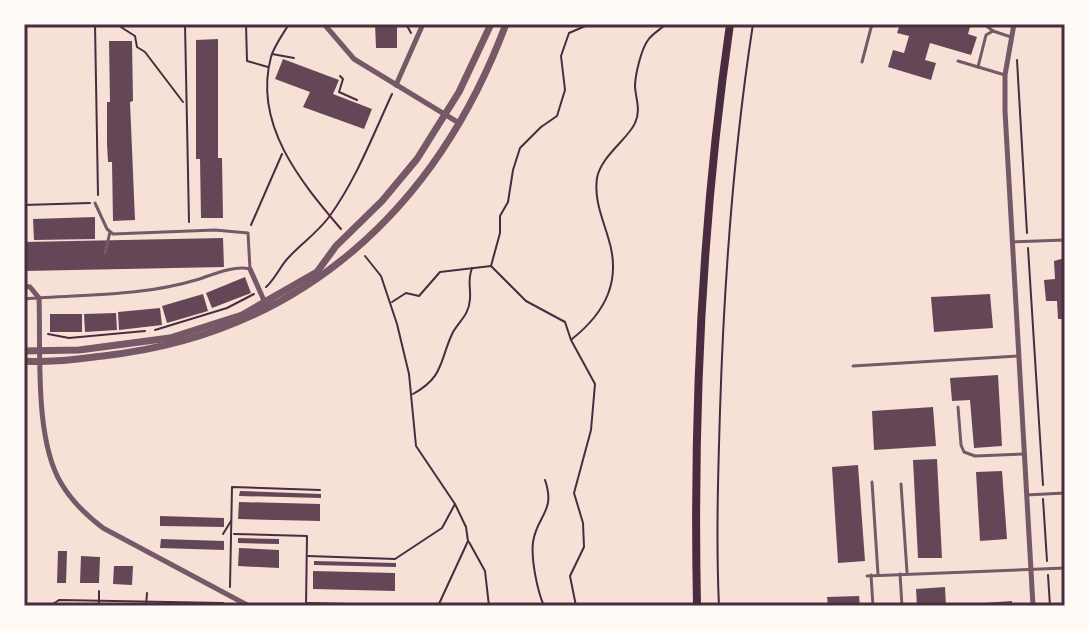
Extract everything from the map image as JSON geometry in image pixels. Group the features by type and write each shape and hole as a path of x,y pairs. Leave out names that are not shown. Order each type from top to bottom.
{"main road":[{"path":"697,606 695,449 701,304 711,174 730,24"}],"street":[{"path":"324,24 354,59 459,123"},
{"path":"396,85 423,24"},
{"path":"24,351 113,347 170,338 267,306 317,272 336,246 402,178 459,92 491,24"},
{"path":"24,361 41,362 155,349 204,335 328,273 383,222 427,172 459,123 494,57 506,24"},
{"path":"1014,24 1005,75 1033,606"},
{"path":"250,269 267,306"},
{"path":"24,286 30,287 39,298 43,414 59,480 76,504 103,528 249,606"}],"lane":[{"path":"862,62 872,24"},
{"path":"984,24 993,31 1011,37"},
{"path":"978,67 986,35 993,31"},
{"path":"958,61 1005,75"},
{"path":"95,203 110,232 105,253"},
{"path":"24,299 147,292 226,271 250,269 248,233 110,232"},
{"path":"1012,242 1065,240"},
{"path":"853,366 1019,356"},
{"path":"958,407 964,452 975,456 1025,454"},
{"path":"872,482 878,575"},
{"path":"901,484 908,574"},
{"path":"1026,495 1065,493"},
{"path":"873,606 869,576 1065,568"},
{"path":"900,574 902,606"}],"path":[{"path":"24,205 95,203 99,191 95,24"},
{"path":"116,24 135,36 137,47 145,52 185,102"},
{"path":"185,24 190,232"},
{"path":"246,24 247,61 269,68"},
{"path":"289,24 271,54 266,93 269,112 283,153 342,230"},
{"path":"491,266 500,233 500,216 508,202 520,148 557,116 565,90 561,56 569,33 590,24"},
{"path":"571,340 585,328 611,291 613,264 610,242 597,203 597,175 616,144 635,126 639,107 635,86 641,62 648,39 666,24"},
{"path":"719,606 723,299 736,149 753,24"},
{"path":"271,54 294,58"},
{"path":"1017,59 1050,606"},
{"path":"340,76 343,79 339,92 357,100"},
{"path":"40,334 69,338 153,330 227,308 259,291 275,278 286,259 330,216 363,159 396,85"},
{"path":"248,233 283,153"},
{"path":"365,256 381,276 391,303 412,395 416,446 455,504 466,527 468,541 485,571 489,606"},
{"path":"391,303 406,293 419,296 440,272 491,266"},
{"path":"491,266 526,301 565,322 571,340 595,384 591,430 574,493 583,523 584,547 570,576 576,606"},
{"path":"412,395 428,386 436,376 454,331 466,317 471,298 468,281 472,268"},
{"path":"544,606 537,590 533,541 550,496 545,480"},
{"path":"50,606 59,600 222,603 228,595 232,487 320,490"},
{"path":"308,556 395,559 442,528 455,504"},
{"path":"223,534 228,522 232,521"},
{"path":"232,534 307,536 306,604 394,605"},
{"path":"438,606 468,541"},
{"path":"99,591 99,606"},
{"path":"146,606 147,593"}],"building":[{"path":"375,24 397,24 397,48 376,48"},
{"path":"900,24 971,24 968,34 977,37 971,55 930,43 925,60 936,63 931,80 888,67 893,50 904,53 909,36 897,33"},
{"path":"218,39 218,158 222,158 223,218 201,218 200,159 196,159 196,40"},
{"path":"109,41 132,41 133,101 130,102 135,220 113,221 112,162 108,162 107,144"},
{"path":"283,59 339,80 333,94 372,109 364,129 303,107 310,92 275,79"},
{"path":"95,217 95,239 34,240 33,219"},
{"path":"223,238 224,267 24,271 24,242"},
{"path":"1065,258 1065,319 1058,319 1057,301 1046,301 1044,280 1055,279 1054,261"},
{"path":"245,277 251,293 212,308 206,293"},
{"path":"203,294 208,311 167,323 162,306"},
{"path":"990,294 993,328 934,332 931,297"},
{"path":"160,308 162,325 119,330 118,312"},
{"path":"116,313 117,330 85,332 84,314"},
{"path":"50,314 82,314 82,332 50,332"},
{"path":"998,375 1002,446 974,448 970,400 952,401 950,378"},
{"path":"933,407 936,446 874,450 872,411"},
{"path":"937,459 942,558 918,558 913,460"},
{"path":"858,465 865,561 838,563 832,467"},
{"path":"1002,471 1007,539 980,541 976,472"},
{"path":"240,491 321,494 321,498 239,496"},
{"path":"239,502 320,504 320,521 238,519"},
{"path":"160,516 224,518 224,527 160,526"},
{"path":"238,538 279,539 279,544 238,543"},
{"path":"161,539 224,541 224,550 160,548"},
{"path":"239,548 279,550 279,568 238,566"},
{"path":"58,551 67,551 66,583 57,583"},
{"path":"81,556 100,557 99,583 80,583"},
{"path":"314,561 396,563 396,567 314,565"},
{"path":"114,566 133,566 132,585 113,584"},
{"path":"313,571 395,573 395,591 313,589"},
{"path":"945,587 946,606 917,606 916,589"},
{"path":"859,596 860,606 828,606 827,597"},
{"path":"1012,601 1012,606 969,606 969,604"}]}
